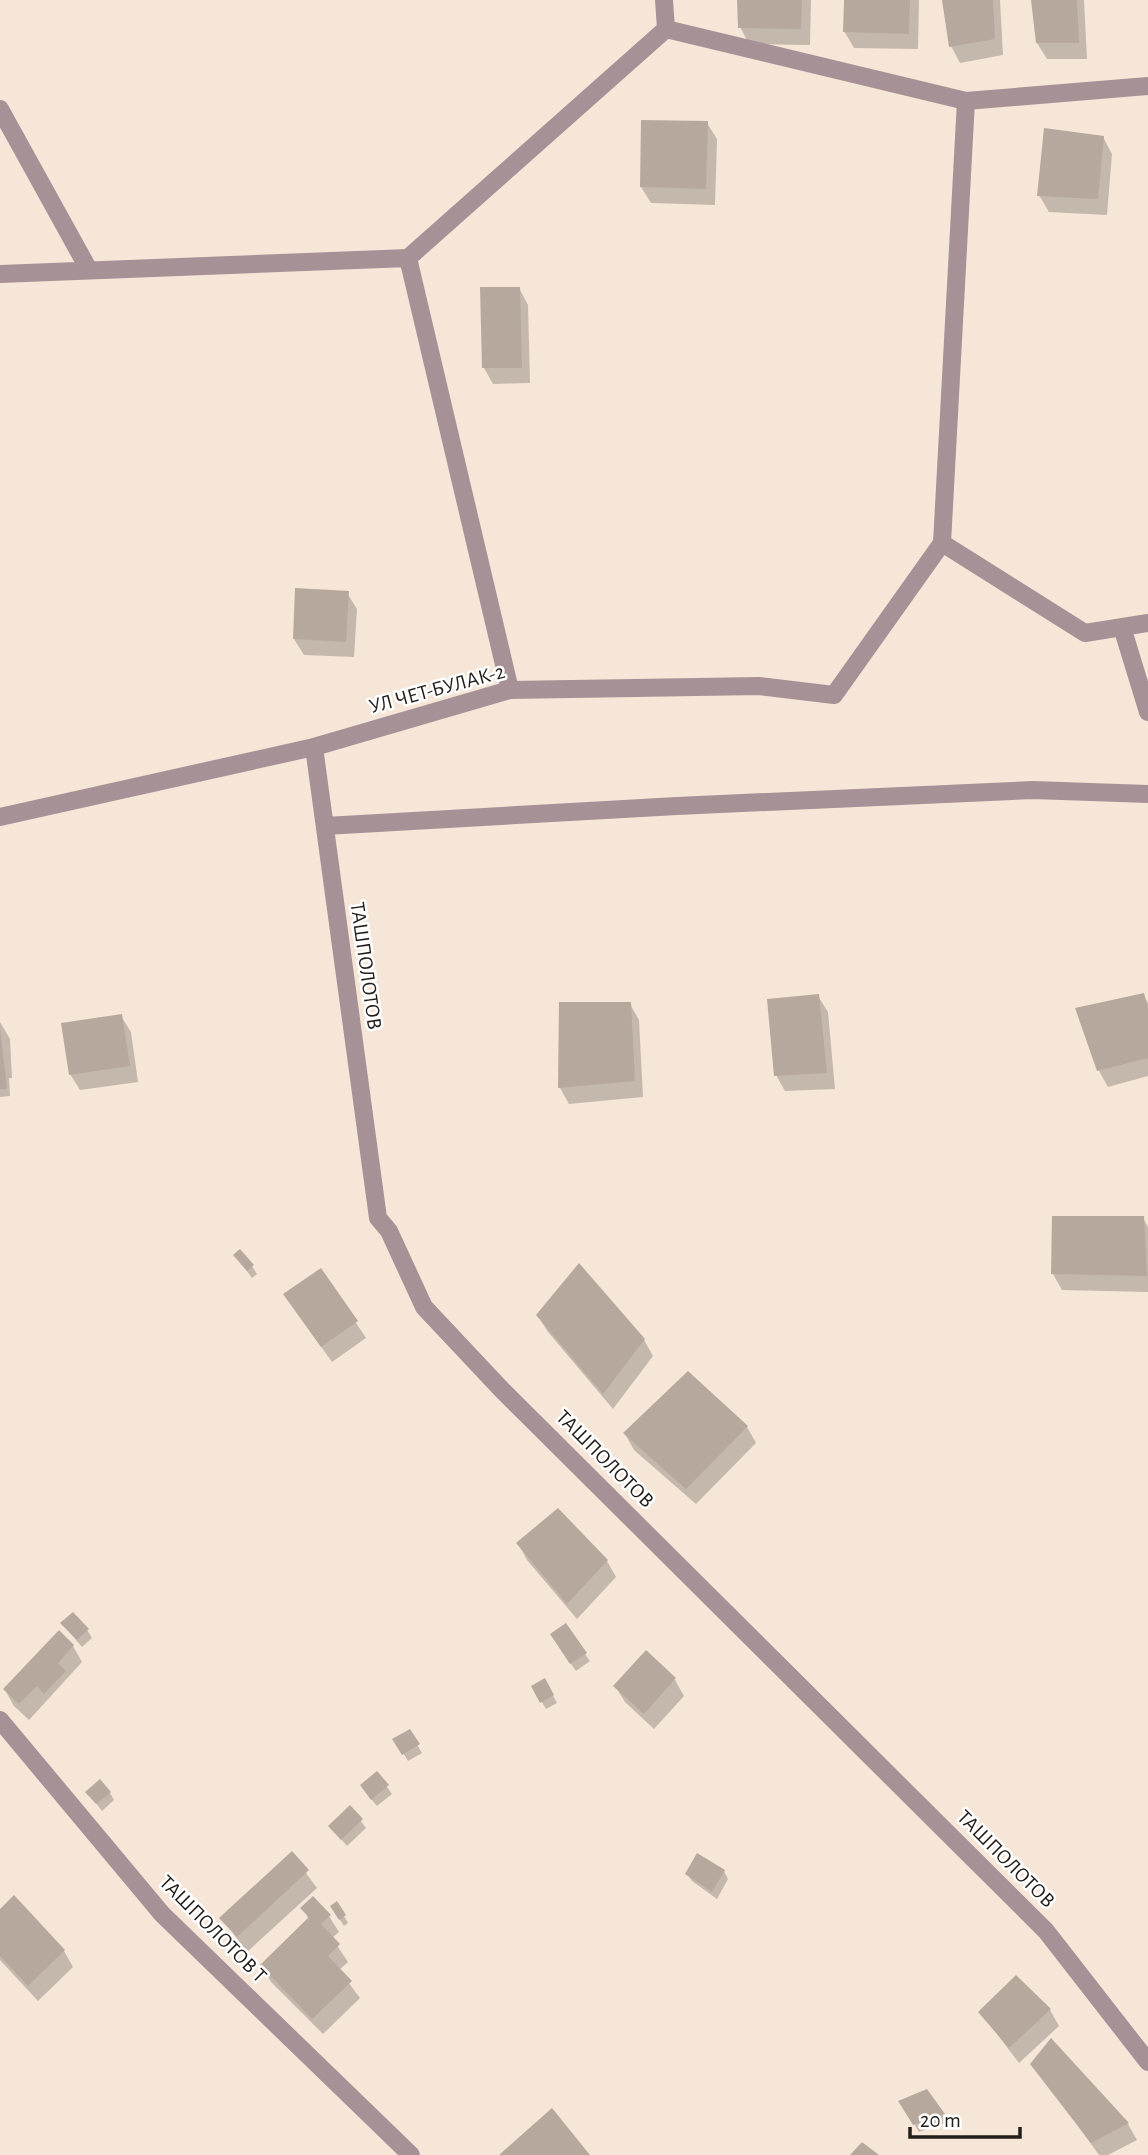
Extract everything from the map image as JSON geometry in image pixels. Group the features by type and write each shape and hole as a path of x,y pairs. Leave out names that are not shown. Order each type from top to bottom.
{"street":[{"path":"664,0 666,29"},
{"path":"666,29 965,101 1148,86"},
{"path":"0,274 408,258 666,29"},
{"path":"965,101 942,543 1084,633 1148,623"},
{"path":"0,109 89,270"},
{"path":"408,258 510,690"},
{"name":"УЛ ЧЕТ-БУЛАК-2","path":"0,817 314,747 510,690 759,686 834,695 942,543"},
{"path":"1122,627 1148,712"},
{"name":"ТАШПОЛОТОВ","path":"314,747 378,1218 389,1231 424,1307 502,1390 1046,1931 1148,2062"},
{"path":"325,826 1033,790 1148,794"},
{"name":"ТАШПОЛОТОВ Т","path":"0,1720 162,1914 411,2155"}],"building":[{"path":"737,0 802,0 801,29 738,28"},
{"path":"844,0 910,0 909,34 843,32"},
{"path":"942,0 993,0 995,39 949,47"},
{"path":"1031,0 1077,0 1079,43 1036,43"},
{"path":"641,120 708,121 706,189 640,187"},
{"path":"1044,128 1104,136 1098,199 1037,196"},
{"path":"480,287 520,287 522,368 482,368"},
{"path":"295,588 349,591 346,642 293,639"},
{"path":"1144,993 1148,1007 1148,1058 1097,1071 1075,1008"},
{"path":"819,994 827,1073 774,1076 767,999"},
{"path":"559,1002 631,1002 635,1081 558,1088"},
{"path":"122,1014 130,1066 69,1075 61,1023"},
{"path":"0,1029 7,1089 0,1089"},
{"path":"1052,1216 1144,1216 1147,1276 1051,1274"},
{"path":"240,1249 254,1265 247,1271 233,1255"},
{"path":"579,1263 645,1339 603,1394 536,1315"},
{"path":"321,1268 358,1321 321,1347 283,1294"},
{"path":"688,1371 748,1426 686,1489 623,1433"},
{"path":"558,1508 608,1560 567,1604 516,1543"},
{"path":"73,1612 89,1629 77,1640 60,1623"},
{"path":"566,1623 587,1653 570,1664 550,1634"},
{"path":"59,1630 74,1645 58,1663 66,1671 44,1694 37,1686 19,1704 3,1689"},
{"path":"646,1650 676,1678 644,1714 613,1686"},
{"path":"545,1678 554,1695 540,1703 531,1686"},
{"path":"410,1729 420,1744 402,1755 392,1739"},
{"path":"377,1771 389,1785 371,1800 360,1785"},
{"path":"100,1779 111,1792 96,1804 85,1792"},
{"path":"350,1805 363,1819 341,1840 328,1826"},
{"path":"292,1851 309,1870 237,1937 219,1918"},
{"path":"697,1853 725,1870 712,1892 685,1874"},
{"path":"14,1895 65,1950 28,1986 0,1956 0,1909"},
{"path":"313,1896 331,1915 321,1924 340,1944 328,1956 352,1981 312,2019 260,1965 309,1917 300,1908"},
{"path":"337,1901 346,1915 339,1920 330,1906"},
{"path":"1016,1975 1051,2009 1009,2048 978,2012"},
{"path":"1051,2038 1129,2123 1091,2143 1030,2064"},
{"path":"927,2089 945,2114 913,2125 898,2101"},
{"path":"552,2108 590,2155 499,2155"},
{"path":"862,2142 879,2155 850,2155"}]}
